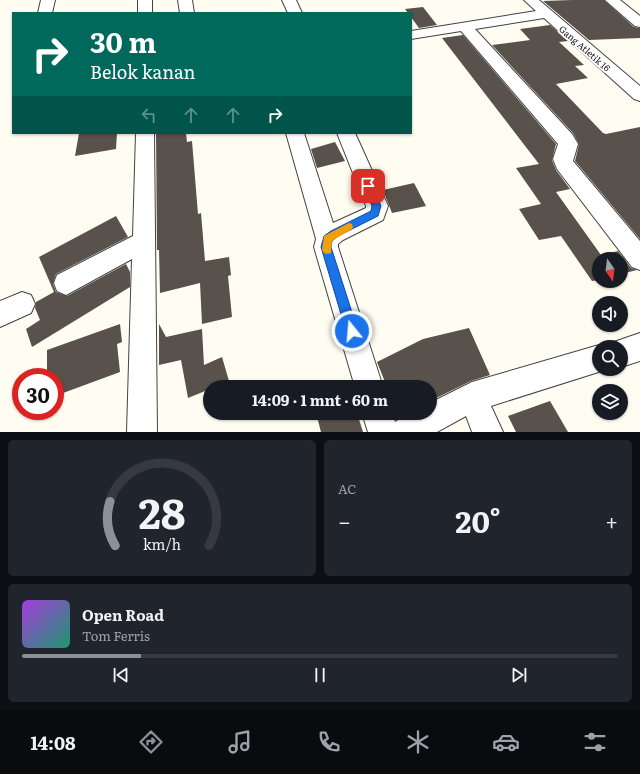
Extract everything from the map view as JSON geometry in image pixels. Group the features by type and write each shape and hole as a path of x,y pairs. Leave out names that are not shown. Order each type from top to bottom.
{"street":[{"path":"46,12 48,0"},
{"path":"145,0 145,12"},
{"path":"186,0 187,12"},
{"path":"289,0 295,12"},
{"name":"Gang Atletik 16","path":"531,0 640,96"},
{"path":"612,0 640,22"},
{"path":"412,35 546,14"},
{"path":"465,27 565,139 568,144 563,160 564,164 640,259"},
{"path":"142,432 145,134"},
{"path":"295,134 327,239 326,247 367,380"},
{"path":"327,239 335,233 375,214 377,206 346,134"},
{"path":"66,283 144,240"},
{"path":"0,314 22,304"},
{"path":"628,351 640,347"},
{"path":"406,432 472,397 592,361"},
{"path":"472,397 488,432"},
{"path":"379,420 383,432"}],"building":[{"path":"604,0 634,27 640,28 640,38 589,40 543,1"},
{"path":"423,7 437,25 419,28 412,18 412,12 407,12 405,9"},
{"path":"550,25 568,41 559,42 584,65 575,66 588,78 556,84 603,133 606,134 640,127 640,239 575,161 579,144 573,133 492,45 530,40 520,29"},
{"path":"463,35 556,144 552,160 556,170 570,189 556,192 599,252 592,252 592,281 561,236 539,240 519,209 541,204 516,168 539,164 442,38"},
{"path":"79,134 117,134 116,149 75,156"},
{"path":"156,134 186,134 187,142 192,141 198,214 201,213 205,261 229,257 231,275 228,276 232,317 202,324 200,283 160,293 159,250 157,250"},
{"path":"335,142 345,161 317,168 311,149"},
{"path":"414,183 426,206 392,213 383,190"},
{"path":"116,216 128,237 56,274 53,284 56,292 67,296 126,264 130,272 130,287 32,347 26,329 40,320 35,308 36,302 54,292 39,257"},
{"path":"628,264 631,268 637,270 628,272"},
{"path":"120,324 122,342 117,344 120,372 64,393 64,368 47,368 47,350"},
{"path":"159,324 166,337 202,329 204,365 222,357 229,380 203,380 203,392 188,398 181,360 159,365"},
{"path":"469,328 490,375 471,381 437,398 437,380 384,380 377,362 423,339"},
{"path":"550,401 568,432 516,432 508,416"},
{"path":"318,420 359,420 363,432 321,432"}],"slow traffic":[{"path":"327,250 327,239 335,233 349,227"}],"route":[{"path":"352,331 326,247 327,239 335,233 375,214 377,206 368,186"}]}
